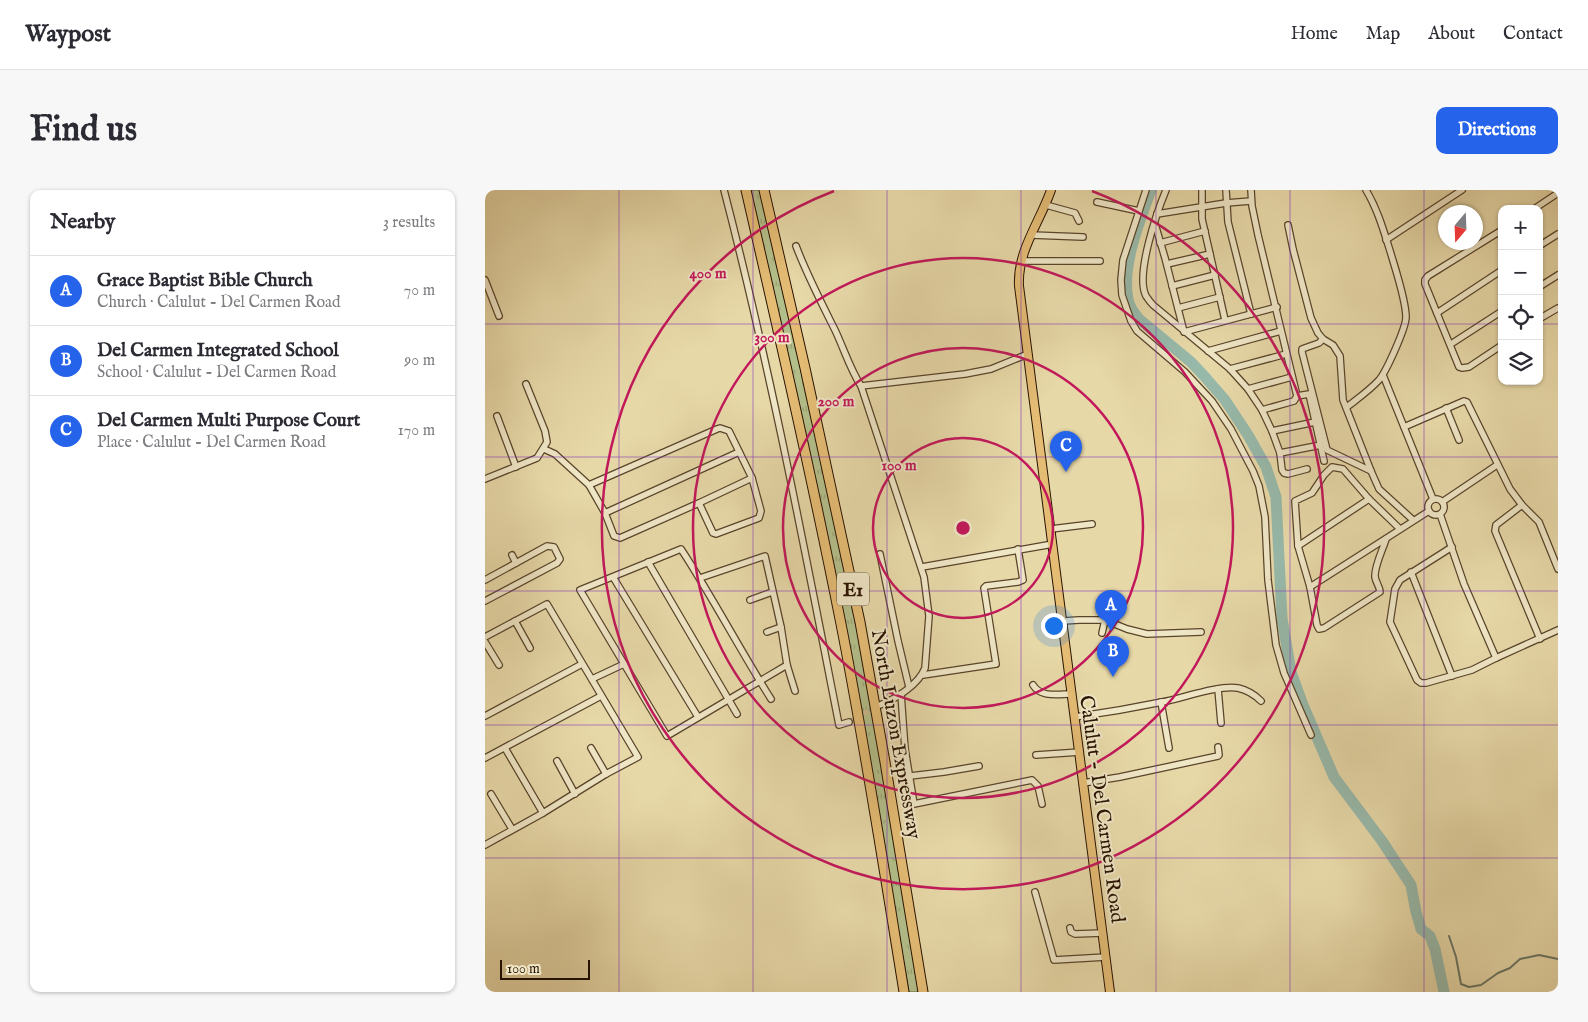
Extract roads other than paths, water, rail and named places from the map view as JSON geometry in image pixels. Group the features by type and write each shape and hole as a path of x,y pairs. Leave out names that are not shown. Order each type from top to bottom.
{"highway":[{"name":"North Luzon Expressway","path":"746,190 841,623 867,765 904,992"},
{"name":"North Luzon Expressway","path":"764,190 860,622 884,752 923,992"}],"main road":[{"name":"Calulut - Del Carmen Road","path":"1051,190 1021,261 1019,286 1110,992"}],"street":[{"path":"724,190 746,272 774,399 839,725 849,722"},
{"path":"1146,190 1123,260 1121,280 1122,296 1126,310 1137,331 1185,372 1212,401 1231,429 1253,471 1259,486 1265,517 1268,580 1276,645 1284,673 1311,735"},
{"path":"1166,190 1157,214 1145,264 1143,288 1146,296 1153,305 1184,332 1230,369 1248,389 1262,410 1272,431 1285,473 1307,470"},
{"path":"1202,190 1205,230 1225,320"},
{"path":"1226,190 1228,222 1251,314"},
{"path":"1251,190 1251,201 1258,235 1277,307 1291,377 1297,396"},
{"path":"1347,407 1383,375 1401,336 1406,318 1399,284 1386,240 1374,204 1367,190"},
{"path":"1386,240 1462,190"},
{"path":"1540,205 1558,193"},
{"path":"1157,214 1202,206 1251,201"},
{"path":"1097,202 1139,211"},
{"path":"1046,205 1075,213 1079,221"},
{"path":"1155,223 1184,332"},
{"path":"1289,225 1293,249 1311,318 1318,333 1323,339 1333,345 1340,356 1343,400 1371,471 1379,489 1413,520"},
{"path":"1161,242 1205,230"},
{"path":"1498,233 1425,280 1457,363 1462,368 1469,367 1498,348"},
{"path":"1543,243 1558,234"},
{"path":"1031,235 1083,238"},
{"path":"796,246 807,274 861,386 922,567 929,616 923,675"},
{"path":"1167,264 1210,254"},
{"path":"1021,261 1100,261"},
{"path":"1437,313 1498,273"},
{"path":"1172,286 1215,275"},
{"path":"1543,284 1558,275"},
{"path":"485,280 499,316"},
{"path":"1178,308 1220,297"},
{"path":"485,300 492,298"},
{"path":"1184,332 1277,307"},
{"path":"1543,317 1558,308"},
{"path":"1451,344 1498,314"},
{"path":"1208,351 1281,331"},
{"path":"1323,339 1319,343 1302,349 1302,352 1327,450 1371,471"},
{"path":"861,386 965,374 991,369 1028,354"},
{"path":"1230,369 1286,354"},
{"path":"1383,375 1433,499"},
{"path":"1248,389 1291,377"},
{"path":"485,479 537,458 544,449 547,437 526,384"},
{"path":"1262,410 1294,401 1297,396 1309,394 1325,461"},
{"path":"1404,427 1446,408 1464,401 1467,402 1510,489 1522,505 1539,522 1558,569"},
{"path":"1446,408 1459,440"},
{"path":"497,416 516,467"},
{"path":"1272,431 1315,422"},
{"path":"589,485 720,428 729,431 752,478 761,511 759,518 716,534 713,532 699,503"},
{"path":"1280,454 1321,445"},
{"path":"544,449 555,454 589,485 605,513 614,536 619,538 752,478"},
{"path":"605,513 739,452"},
{"path":"1442,502 1497,465"},
{"path":"1386,539 1375,578 1380,592 1322,629 1319,629 1310,587 1298,546 1295,502 1312,493 1332,467 1343,469 1369,499 1400,529"},
{"path":"1298,546 1369,499"},
{"path":"1433,499 1438,499 1442,502"},
{"path":"1429,511 1429,503 1433,499"},
{"path":"1439,514 1443,510 1442,502"},
{"path":"1522,505 1496,525 1495,531 1540,639"},
{"path":"1310,587 1429,511"},
{"path":"1429,511 1439,514"},
{"path":"1439,514 1464,584 1496,658"},
{"path":"1051,529 1092,524"},
{"path":"922,567 1053,544"},
{"path":"485,580 547,546 554,547 560,559 557,563 485,601"},
{"path":"1452,547 1400,580 1395,590 1390,622 1417,680 1421,683 1426,683 1472,670 1558,630"},
{"path":"771,700 760,681 700,578 681,549 580,590 667,736 729,700 760,681 787,665"},
{"path":"880,705 901,694 923,675 996,664 984,588 986,586 1023,580 1018,549"},
{"path":"881,554 909,687"},
{"path":"512,555 516,563"},
{"path":"700,578 765,556 781,627 787,665 795,691"},
{"path":"648,562 737,714"},
{"path":"1411,572 1452,676"},
{"path":"613,577 698,718"},
{"path":"750,600 772,592"},
{"path":"485,637 547,604 638,757 485,845"},
{"path":"1102,633 1105,620"},
{"path":"1063,621 1105,620 1127,630 1147,634 1201,632"},
{"path":"515,621 530,648"},
{"path":"767,632 781,627"},
{"path":"485,642 499,665"},
{"path":"486,714 582,664"},
{"path":"592,680 624,664"},
{"path":"1033,685 1044,694 1072,694"},
{"path":"1075,717 1161,702 1218,689 1238,688 1255,695 1261,701"},
{"path":"1218,689 1221,723"},
{"path":"901,694 905,749 914,804 1032,780 1038,786 1042,804"},
{"path":"485,758 601,696"},
{"path":"1161,702 1169,748"},
{"path":"1083,783 1120,778 1219,756 1218,747"},
{"path":"505,748 543,813"},
{"path":"591,748 606,774"},
{"path":"1036,755 1080,752"},
{"path":"557,761 575,794"},
{"path":"910,776 949,772 979,766"},
{"path":"491,794 512,829"},
{"path":"1035,892 1054,960 1106,957"},
{"path":"1070,928 1071,932 1075,934 1103,933"}],"waterway":[{"path":"1151,190 1129,258 1127,273 1129,304 1139,319 1191,362 1225,400 1266,467 1276,497 1282,618 1291,672 1334,777 1382,841 1411,885 1421,929 1430,936 1435,949 1444,992"},
{"path":"1449,936 1456,957 1461,984 1469,987 1481,985 1498,973 1510,968 1520,959 1539,955 1558,959"}],"tunnel":[{"path":"849,722 876,707"}],"place":[{"name":"Del Carmen Multi Purpose Court","path":"1066,472"},
{"name":"Grace Baptist Bible Church","path":"1111,631"},
{"name":"Del Carmen Integrated School","path":"1113,677"}]}
